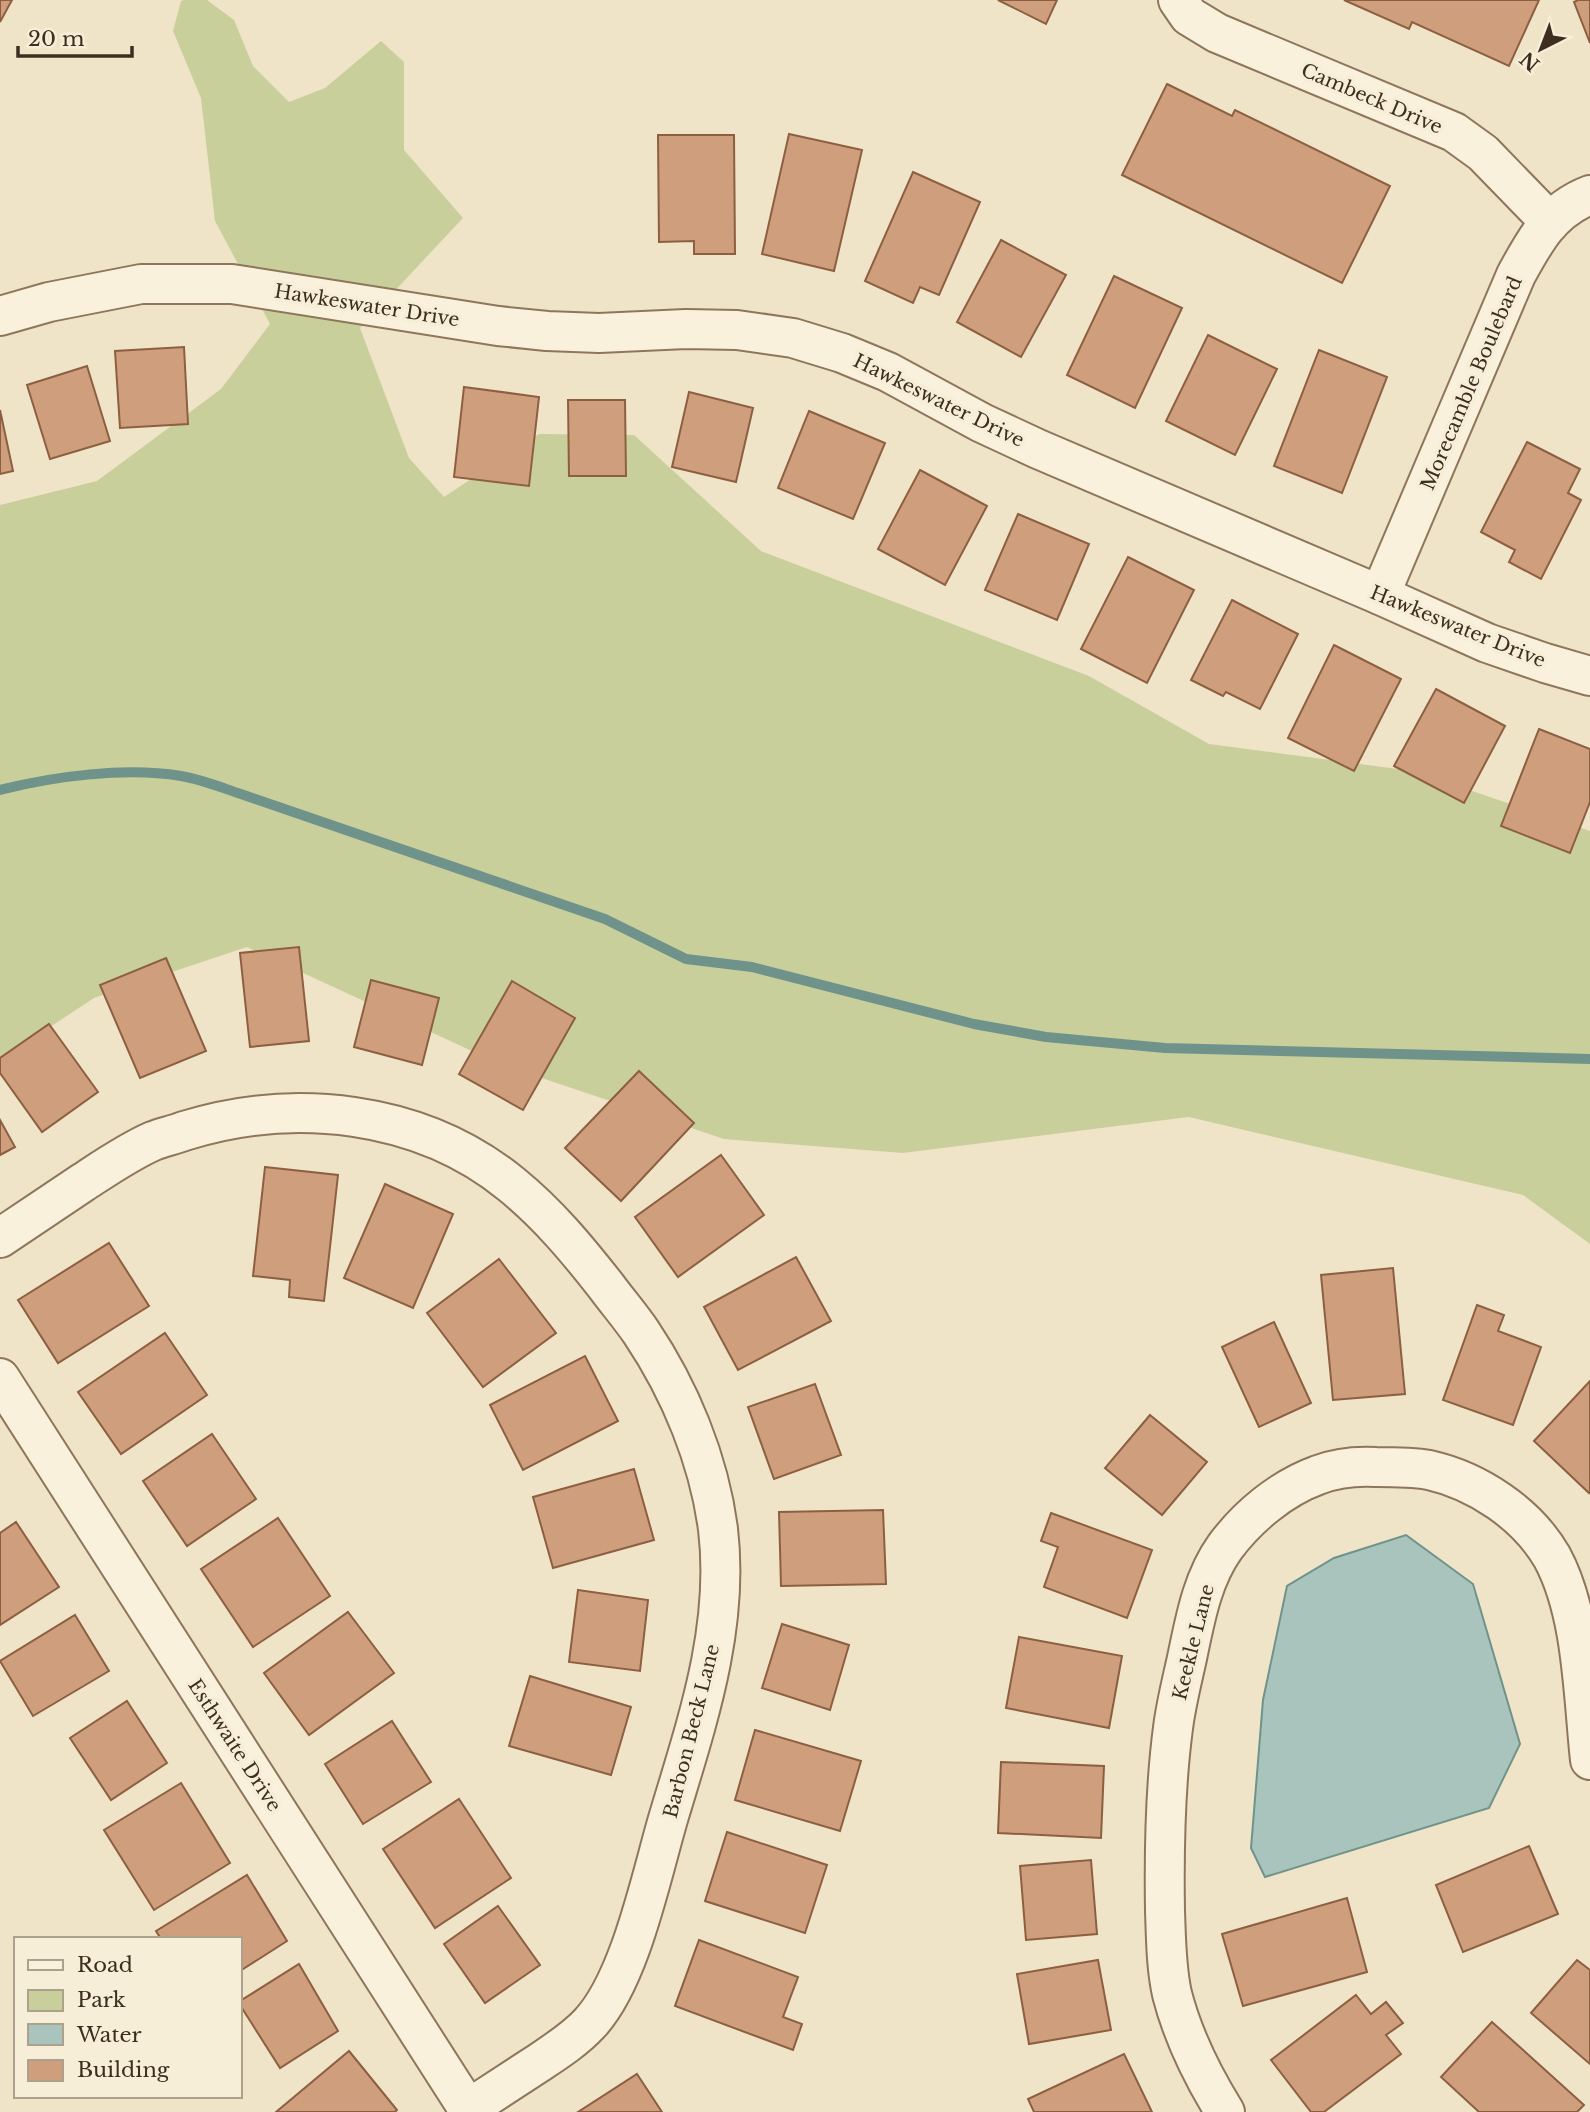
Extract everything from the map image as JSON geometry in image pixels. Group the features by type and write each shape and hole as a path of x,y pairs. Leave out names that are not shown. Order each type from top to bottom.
{"street":[{"name":"Cambeck Drive","path":"1178,0 1189,16 1217,33 1454,132 1483,152 1549,221"},
{"name":"Morecamble Boulebard","path":"1380,595 1516,275 1549,221 1590,195"},
{"name":"Hawkeswater Drive","path":"0,316 50,302 141,284 232,284 498,326 547,331 737,330 793,338 842,353 888,372 982,423 1038,449 1487,643 1590,676"},
{"name":"Barbon Beck Lane","path":"0,1238 107,1167 153,1141 201,1126 242,1116 289,1112 348,1115 401,1126 459,1150 508,1182 552,1220 641,1332 668,1378 691,1426 708,1478 718,1530 719,1615 699,1715 635,1934 607,1999 590,2023 562,2047 469,2110"},
{"name":"Esthwaite Drive","path":"0,1378 469,2110"},
{"name":"Keekle Lane","path":"1225,2112 1206,2081 1184,2035 1171,1990 1165,1910 1166,1813 1173,1727 1195,1619 1206,1581 1225,1548 1253,1515 1286,1491 1319,1474 1355,1466 1429,1471 1466,1482 1499,1501 1528,1525 1551,1557 1568,1595 1576,1633 1590,1760"}],"green space":[{"path":"207,0 234,20 253,66 289,102 325,88 381,41 404,62 404,150 463,218 360,328 409,458 444,497 539,434 634,435 761,551 1089,676 1209,744 1413,771 1590,831 1590,1244 1523,1195 1189,1117 903,1153 724,1139 500,1064 247,947 94,998 0,1060 0,505 97,481 221,389 270,324 215,221 201,98 173,31 181,1"}],"water":[{"path":"1406,1535 1473,1584 1520,1744 1489,1808 1265,1877 1251,1848 1263,1700 1287,1586 1334,1558"}],"building":[{"path":"0,0 12,0 0,22"},
{"path":"998,0 1057,0 1046,24"},
{"path":"1344,0 1539,0 1509,66 1412,22 1409,29"},
{"path":"1590,0 1590,43 1574,2"},
{"path":"1167,84 1232,116 1235,110 1390,186 1342,283 1122,175"},
{"path":"789,134 862,150 834,271 762,254"},
{"path":"658,135 734,135 735,254 694,254 694,241 659,242"},
{"path":"913,172 980,202 939,295 920,287 913,303 865,281"},
{"path":"1001,240 1066,275 1021,357 957,322"},
{"path":"1114,276 1182,308 1135,408 1067,375"},
{"path":"1208,335 1277,369 1235,455 1166,421"},
{"path":"184,347 188,424 120,428 115,351"},
{"path":"1319,350 1387,377 1342,493 1274,466"},
{"path":"87,366 110,441 50,459 27,385"},
{"path":"464,387 539,397 529,486 454,477"},
{"path":"689,392 753,408 736,482 672,467"},
{"path":"568,400 625,400 626,476 569,476"},
{"path":"0,410 13,471 0,474"},
{"path":"809,411 885,443 853,519 778,488"},
{"path":"1527,442 1580,469 1568,493 1581,500 1541,579 1509,562 1515,550 1481,532"},
{"path":"920,470 987,506 945,585 878,549"},
{"path":"1018,514 1089,544 1057,620 985,590"},
{"path":"1128,557 1194,590 1147,683 1081,649"},
{"path":"1232,600 1298,634 1260,709 1226,692 1223,696 1191,680"},
{"path":"1334,645 1401,679 1354,771 1288,738"},
{"path":"1436,689 1505,726 1464,803 1394,766"},
{"path":"1539,729 1590,749 1590,802 1570,853 1501,826"},
{"path":"299,947 309,1041 250,1047 240,953"},
{"path":"166,958 206,1051 140,1078 100,985"},
{"path":"371,980 439,998 422,1065 354,1047"},
{"path":"512,981 575,1018 523,1110 459,1074"},
{"path":"49,1024 98,1092 42,1132 0,1073 0,1058"},
{"path":"639,1071 694,1123 621,1201 565,1148"},
{"path":"0,1120 15,1147 0,1155"},
{"path":"721,1155 764,1215 678,1277 635,1217"},
{"path":"265,1167 338,1175 324,1301 289,1297 290,1280 253,1276"},
{"path":"385,1184 453,1214 413,1308 344,1278"},
{"path":"109,1243 149,1306 58,1363 18,1300"},
{"path":"796,1257 831,1321 738,1370 704,1307"},
{"path":"499,1259 556,1333 483,1387 427,1313"},
{"path":"1393,1268 1405,1394 1333,1400 1321,1275"},
{"path":"1477,1305 1504,1315 1498,1331 1541,1347 1513,1425 1443,1400"},
{"path":"1274,1322 1311,1403 1259,1427 1222,1347"},
{"path":"165,1333 207,1395 121,1454 78,1392"},
{"path":"585,1356 618,1421 523,1470 490,1405"},
{"path":"1590,1381 1590,1491 1589,1493 1534,1441"},
{"path":"815,1384 841,1455 774,1479 748,1407"},
{"path":"1150,1415 1207,1462 1162,1515 1105,1468"},
{"path":"212,1434 256,1499 187,1546 143,1481"},
{"path":"634,1469 654,1540 553,1568 533,1497"},
{"path":"883,1510 886,1584 781,1586 779,1512"},
{"path":"1051,1513 1152,1550 1127,1618 1044,1587 1058,1547 1041,1541"},
{"path":"278,1518 330,1596 253,1647 201,1569"},
{"path":"16,1522 59,1587 0,1625 0,1533"},
{"path":"578,1590 648,1600 640,1671 569,1662"},
{"path":"348,1612 394,1673 309,1735 264,1673"},
{"path":"75,1615 109,1671 33,1716 0,1661"},
{"path":"782,1624 849,1645 830,1710 762,1688"},
{"path":"1019,1637 1122,1656 1109,1728 1006,1708"},
{"path":"530,1676 631,1707 611,1775 509,1746"},
{"path":"127,1701 167,1763 111,1800 70,1738"},
{"path":"392,1721 431,1782 363,1824 325,1764"},
{"path":"755,1730 861,1761 840,1831 735,1800"},
{"path":"1001,1762 1104,1766 1101,1838 998,1833"},
{"path":"181,1783 230,1863 154,1910 104,1830"},
{"path":"459,1799 511,1878 435,1928 383,1849"},
{"path":"727,1832 827,1865 805,1933 705,1901"},
{"path":"1529,1846 1558,1914 1463,1952 1436,1885"},
{"path":"1091,1860 1097,1934 1026,1940 1020,1866"},
{"path":"247,1875 287,1941 242,1970 242,1937 160,1937 156,1931"},
{"path":"1347,1898 1367,1972 1243,2006 1222,1934"},
{"path":"498,1906 540,1965 485,2003 444,1944"},
{"path":"699,1940 798,1977 783,2017 802,2024 793,2050 675,2006"},
{"path":"1098,1960 1111,2030 1029,2044 1017,1974"},
{"path":"1577,1960 1590,1970 1590,2064 1531,2013"},
{"path":"299,1964 338,2031 280,2068 242,2008 242,2000"},
{"path":"1356,1995 1371,2014 1386,2002 1403,2023 1386,2035 1401,2054 1324,2112 1311,2112 1271,2060"},
{"path":"1492,2022 1584,2105 1577,2112 1479,2112 1441,2077"},
{"path":"349,2051 397,2110 395,2112 276,2112"},
{"path":"1124,2054 1152,2112 1034,2112 1028,2099"},
{"path":"637,2074 662,2112 578,2112"}],"waterway":[{"path":"0,790 90,774 137,772 188,777 605,919 686,959 752,967 974,1024 1046,1037 1165,1048 1590,1059"}]}
